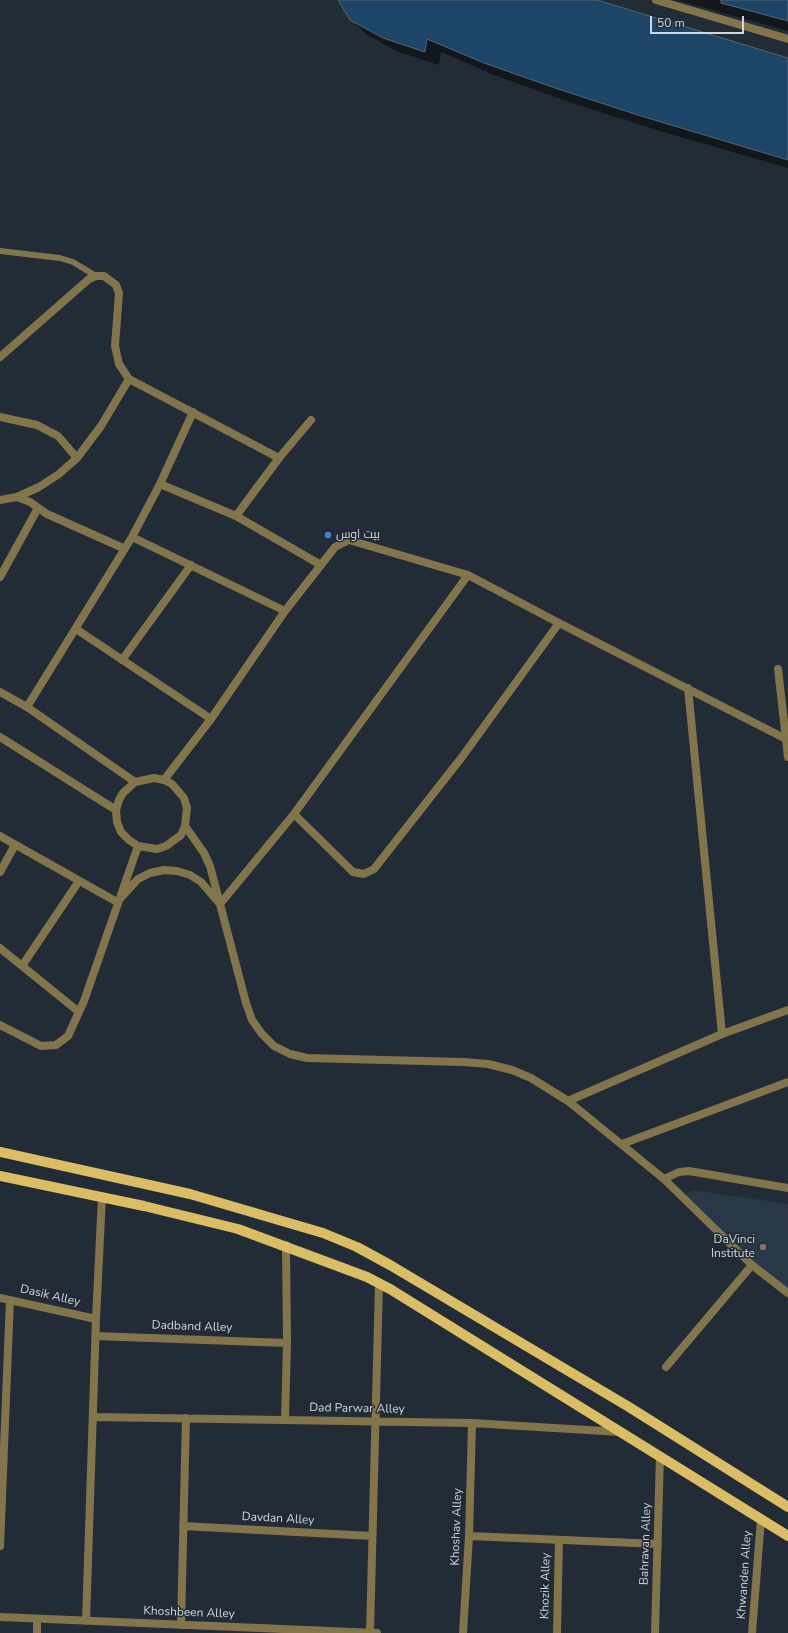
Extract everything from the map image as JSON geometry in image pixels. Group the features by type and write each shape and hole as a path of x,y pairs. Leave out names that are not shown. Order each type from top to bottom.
{"main road":[{"path":"0,1152 190,1194 311,1230 358,1247 629,1407 788,1507"},
{"path":"0,1176 102,1197 238,1229 286,1245 378,1283 788,1536"}],"street":[{"path":"656,0 788,39"},
{"path":"0,357 89,279 96,276 110,278 116,285 119,293 115,346 120,364 129,379 279,458"},
{"path":"0,500 17,497 39,487 59,474 77,458 97,432 129,379"},
{"path":"27,707 76,630 123,548 132,537 160,484 193,412"},
{"path":"0,417 37,424 58,436 77,458"},
{"path":"236,516 279,458 311,420"},
{"path":"160,484 236,516 321,565"},
{"path":"17,497 123,548"},
{"path":"0,577 38,508"},
{"path":"132,537 286,611"},
{"path":"164,780 211,719 286,611 321,565 335,547 350,540 468,575 786,739"},
{"path":"122,660 191,565"},
{"path":"220,904 294,814 468,575"},
{"path":"294,814 353,872 364,874 374,869 462,757 559,623"},
{"path":"76,630 211,719"},
{"path":"778,669 788,757"},
{"path":"688,688 722,1034"},
{"path":"0,692 27,707 135,782"},
{"path":"0,737 116,810"},
{"path":"149,778 164,780 179,790 184,798 187,808 185,826 181,835 166,846 147,849 138,846 129,840 122,832 117,822 116,810 123,793 135,782 149,778"},
{"path":"185,826 204,853 210,866 246,1003 252,1020 262,1034 274,1046 290,1054 306,1058 444,1061 488,1064 512,1070 531,1078 568,1101 664,1179 752,1265 788,1293"},
{"path":"0,836 117,902"},
{"path":"0,872 15,845"},
{"path":"0,1025 34,1044 49,1047 56,1045 68,1036 79,1012 138,846"},
{"path":"117,902 138,879 150,873 164,870 177,871 190,875 201,882 220,904"},
{"path":"22,966 79,881"},
{"path":"0,948 79,1012"},
{"path":"568,1101 722,1034 788,1010"},
{"path":"622,1144 788,1082"},
{"path":"664,1179 679,1172 689,1171 786,1186"},
{"path":"86,1621 95,1336 102,1197"},
{"path":"285,1420 288,1343 286,1245"},
{"path":"666,1367 752,1265"},
{"path":"370,1633 378,1283"},
{"name":"Dasik Alley","path":"0,1298 96,1319"},
{"path":"0,1546 10,1300"},
{"name":"Dadband Alley","path":"95,1336 288,1343"},
{"name":"Dad Parwar Alley","path":"93,1417 472,1423 621,1432"},
{"path":"181,1625 186,1418"},
{"name":"Khoshav Alley","path":"463,1633 469,1536 472,1423"},
{"name":"Bahravan Alley","path":"655,1633 660,1456"},
{"name":"Khwanden Alley","path":"752,1633 761,1519"},
{"name":"Davdan Alley","path":"183,1526 372,1536"},
{"path":"469,1536 658,1544"},
{"name":"Khozik Alley","path":"557,1633 559,1540"},
{"name":"Khoshbeen Alley","path":"0,1617 377,1633"},
{"path":"37,1619 37,1633"}],"lane":[{"path":"0,251 60,258 73,262 96,276"}],"shaded area":[{"name":"DaVinci Institute","path":"693,1190 788,1204 788,1290 679,1197"}],"building":[{"path":"338,0 597,0 788,58 788,160 641,116 558,89 484,63 427,39 425,52 383,38 350,20"},
{"path":"721,0 788,0 788,21 721,3"}],"place":[{"name":"بيت اوس","path":"328,535"},
{"name":"DaVinci Institute","path":"763,1247"}]}
